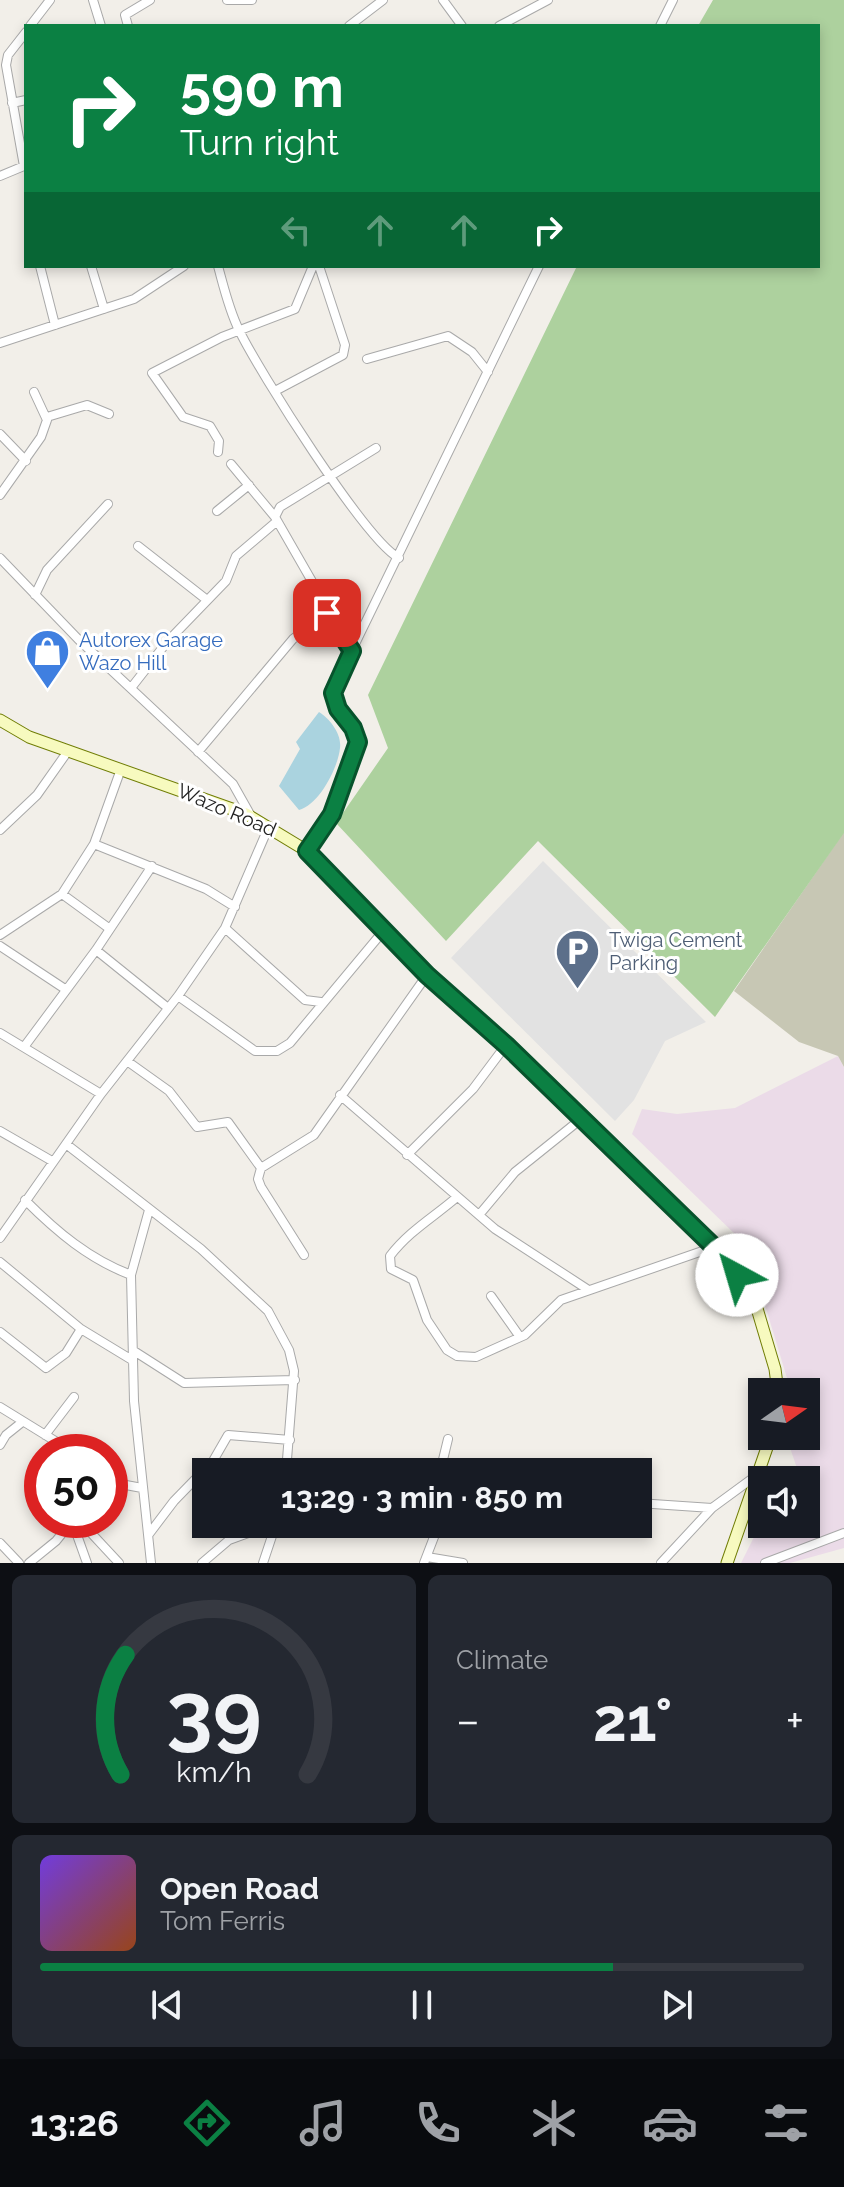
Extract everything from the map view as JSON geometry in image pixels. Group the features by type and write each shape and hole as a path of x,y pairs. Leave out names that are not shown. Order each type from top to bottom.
{"main road":[{"name":"Wazo Road","path":"0,720 29,737 251,816 307,851 427,975 506,1045 714,1247 753,1295 776,1378"},
{"path":"727,1563 748,1507"}],"street":[{"path":"32,24 50,0"},
{"path":"93,0 100,24"},
{"path":"127,24 125,15 150,0"},
{"path":"227,0 252,0"},
{"path":"352,24 383,0"},
{"path":"443,0 461,24"},
{"path":"503,24 548,0"},
{"path":"661,24 673,0"},
{"path":"0,176 24,166 3,73 4,52 24,34"},
{"path":"12,103 24,100"},
{"path":"41,268 55,325"},
{"path":"92,268 104,309"},
{"path":"0,343 134,299 181,268"},
{"path":"219,268 239,331 275,391 376,539 386,552 399,558"},
{"path":"218,452 219,441 210,426 183,417 152,373 239,331 295,309 315,268"},
{"path":"275,391 343,355 345,345 317,268"},
{"path":"307,851 332,814 356,750 357,735 338,709 333,693 538,268"},
{"path":"367,359 448,336 472,352 488,372"},
{"path":"472,352 496,355"},
{"path":"0,495 41,437 47,417 34,392"},
{"path":"47,417 87,405 109,414"},
{"path":"0,434 26,461"},
{"path":"131,688 167,642 232,572 236,556 275,520 280,507 376,448"},
{"path":"231,464 275,520 352,651"},
{"path":"217,511 249,485"},
{"path":"35,595 53,562 108,504"},
{"path":"138,546 207,600"},
{"path":"0,558 233,784 251,816"},
{"path":"198,752 293,639 327,613"},
{"path":"0,830 37,795 68,751"},
{"path":"0,935 62,894 94,844 121,769"},
{"path":"2,1232 225,928 269,825"},
{"path":"94,844 206,889 235,907"},
{"path":"24,1047 96,950 152,866"},
{"path":"62,894 110,929"},
{"path":"225,928 305,1000 322,1001"},
{"path":"178,996 255,1051 266,1053 290,1043 385,929"},
{"path":"0,946 65,989"},
{"path":"96,950 168,1008"},
{"path":"304,1255 261,1187 258,1179 261,1168 314,1135 427,975"},
{"path":"0,1033 101,1094"},
{"path":"407,1155 473,1089 506,1045"},
{"path":"127,1061 169,1091 197,1127 228,1122 261,1168"},
{"path":"340,1095 479,1215 539,1260 587,1289"},
{"path":"479,1215 515,1172 581,1119"},
{"path":"0,1131 52,1161"},
{"path":"66,1144 201,1249 268,1311 289,1350 295,1380 288,1458"},
{"path":"457,1197 404,1238 390,1256 391,1269 413,1280 437,1338 457,1356 476,1357 520,1337 543,1321 561,1300 714,1247"},
{"path":"25,1200 66,1239 105,1265 131,1275"},
{"path":"149,1210 131,1275 142,1488 151,1563"},
{"path":"0,1262 81,1329 192,1384 295,1380"},
{"path":"491,1296 520,1337"},
{"path":"0,1332 46,1368 66,1353 81,1329"},
{"path":"46,1434 74,1397"},
{"path":"0,1407 43,1434"},
{"path":"0,1445 6,1435 21,1423"},
{"path":"149,1534 161,1523 174,1501 213,1461 228,1435 290,1440"},
{"path":"443,1458 448,1439"},
{"path":"661,1563 712,1508 748,1482"},
{"path":"128,1485 142,1488"},
{"path":"652,1504 712,1508"},
{"path":"765,1563 844,1533"},
{"path":"29,1563 56,1538"},
{"path":"78,1538 87,1563"},
{"path":"91,1538 119,1563"},
{"path":"202,1563 235,1538"},
{"path":"263,1563 271,1538"},
{"path":"434,1538 425,1560 463,1563"},
{"path":"0,1543 19,1563"}],"shaded area":[{"path":"844,832 844,1067 838,1056 799,1042 734,991"},
{"name":"Twiga Cement Parking","path":"543,861 706,1022 665,1041 634,1100 615,1121 451,958"},
{"path":"838,1056 844,1067 844,1548 790,1563 741,1563 754,1538 820,1538 820,1466 796,1466 791,1450 820,1450 820,1378 787,1378 761,1292 739,1238 632,1134 642,1109 677,1114 735,1108"}],"green space":[{"path":"713,0 844,0 844,833 715,1017 538,841 446,941 336,823 388,748 368,695 576,268 820,268 820,24 699,24"}],"water":[{"path":"319,712 337,732 340,743 338,756 320,793 314,801 299,810 279,786 300,749 296,742"}],"place":[{"name":"Autorex Garage Wazo Hill","path":"48,690"},
{"name":"Twiga Cement Parking","path":"578,990"}],"route":[{"path":"327,613 352,651 333,693 334,702 353,728 358,742 332,814 307,851 427,975 506,1045 714,1247 737,1275"}]}
